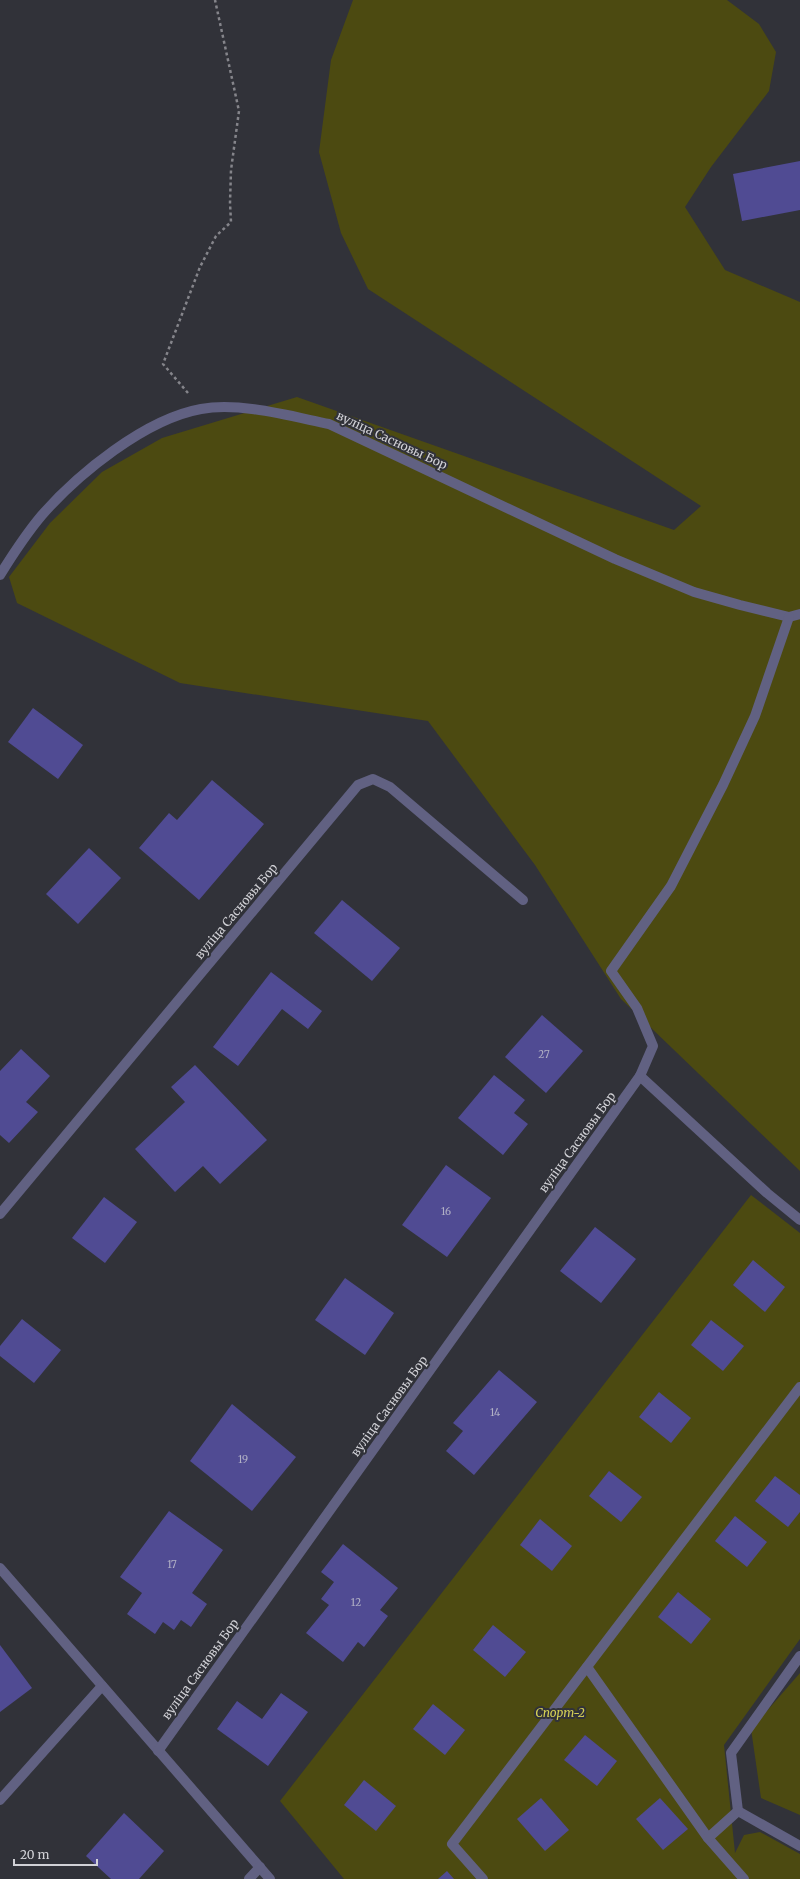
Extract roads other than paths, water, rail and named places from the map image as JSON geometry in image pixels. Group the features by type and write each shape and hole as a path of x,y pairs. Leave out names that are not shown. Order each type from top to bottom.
{"street":[{"name":"вуліца Сасновы Бор","path":"0,575 17,547 42,515 78,481 114,451 145,431 175,416 201,409 233,407 284,414 329,424 630,565 694,592 740,605 789,616 755,716 720,792 671,886 611,972 637,1008 653,1046 640,1076 158,1751"},
{"path":"789,616 800,614"},
{"name":"вуліца Сасновы Бор","path":"0,1214 358,785 373,779 390,787 523,900"},
{"path":"640,1076 767,1192 800,1220"},
{"path":"483,1879 452,1844 800,1387"},
{"path":"0,1568 270,1879"},
{"path":"738,1811 731,1753 800,1656"},
{"path":"588,1667 708,1838 744,1879"},
{"path":"0,1800 102,1686"},
{"path":"708,1838 738,1811"},
{"path":"738,1811 800,1846"},
{"path":"249,1879 260,1867"}],"park label":[{"name":"Спорт-2","path":"560,1712"}]}
